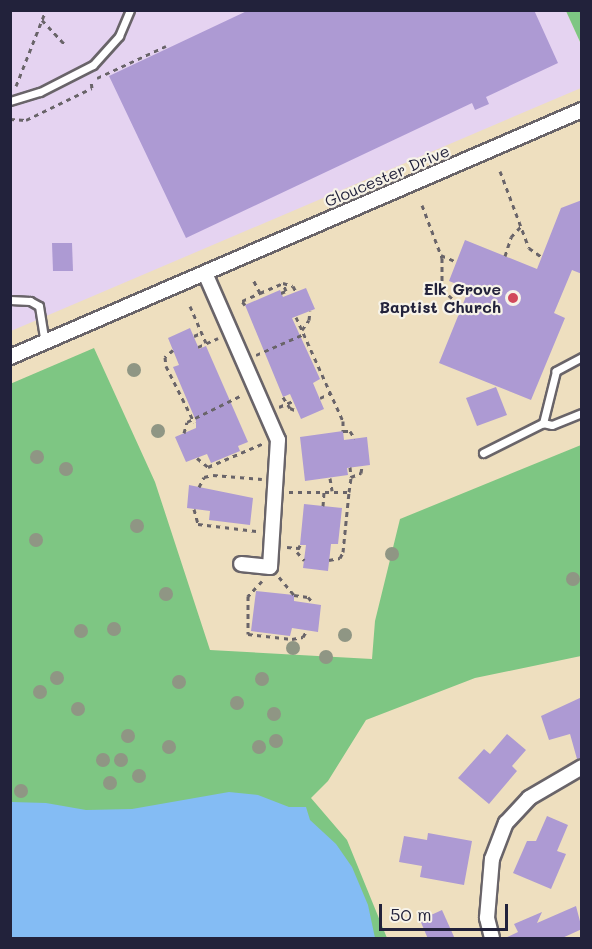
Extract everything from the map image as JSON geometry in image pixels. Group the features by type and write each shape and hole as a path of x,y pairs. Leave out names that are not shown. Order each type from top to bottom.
{"street":[{"name":"Gloucester Drive","path":"10,357 582,110"},
{"path":"205,273 277,438 274,532 270,567 241,564"},
{"path":"492,939 488,918 492,859 506,823 529,798 582,767"}],"lane":[{"path":"12,101 40,93 93,65 119,36 130,10"},
{"path":"10,300 30,301 39,306 45,342"},
{"path":"543,423 556,371 582,357"},
{"path":"483,453 543,423 552,425 582,413"}],"path":[{"path":"10,115 12,101 45,10"},
{"path":"42,20 66,46"},
{"path":"10,119 26,120 92,88 89,82 166,46"},
{"path":"500,171 529,248 542,257"},
{"path":"422,205 441,255 442,289 461,306"},
{"path":"505,256 511,237 522,225"},
{"path":"441,255 457,262"},
{"path":"254,279 260,293"},
{"path":"282,293 286,291 283,284"},
{"path":"245,305 242,301 283,284 293,286 296,292"},
{"path":"190,306 206,343"},
{"path":"243,360 303,332 309,320 310,311"},
{"path":"296,316 343,421 343,431 350,430 355,439"},
{"path":"194,336 201,333"},
{"path":"198,347 231,333"},
{"path":"173,350 165,357 166,366 193,421"},
{"path":"320,398 331,393"},
{"path":"283,397 290,408 297,411"},
{"path":"184,434 184,426 225,403"},
{"path":"197,458 208,467 277,438"},
{"path":"351,477 361,473 362,466"},
{"path":"329,560 340,558 343,552 351,477 350,467"},
{"path":"199,487 204,477 213,475 276,486 324,492 349,492"},
{"path":"330,478 332,491"},
{"path":"323,506 324,492"},
{"path":"194,509 198,524 274,532"},
{"path":"300,545 297,552 304,560"},
{"path":"307,630 303,638 252,636 246,631 248,596 256,591 270,567 294,595 308,597 314,604"}],"shaded area":[{"path":"11,11 566,11 581,44 581,88 11,331"}],"green space":[{"path":"566,11 581,11 581,44"},
{"path":"94,348 155,482 210,650 372,659 375,621 400,519 581,445 581,656 475,678 366,720 328,781 311,798 347,840 387,938 11,938 10,384"}],"water":[{"path":"229,792 258,795 289,807 306,807 310,820 336,844 352,867 368,905 375,938 11,938 12,802 46,803 86,810 132,809"}],"building":[{"path":"249,10 534,10 558,63 486,97 489,104 475,110 472,103 186,238 109,76"},
{"name":"Elk Grove Baptist Church","path":"582,200 582,274 572,270 554,313 565,318 531,400 439,363 469,289 449,281 465,240 537,269 561,208"},
{"path":"52,243 72,243 73,271 53,271"},
{"path":"306,288 315,309 292,318 320,379 313,383 324,409 301,419 290,394 283,397 245,305 280,290 283,297"},
{"path":"190,328 199,349 206,346 248,442 238,446 240,451 211,463 207,454 186,462 175,437 196,428 196,421 173,367 179,365 168,338"},
{"path":"496,387 507,415 477,426 466,398"},
{"path":"343,431 344,440 367,437 370,465 347,468 348,475 305,481 300,437"},
{"path":"189,485 253,498 250,525 209,520 210,511 187,508"},
{"path":"304,504 342,508 338,544 331,544 328,571 303,568 306,545 300,545"},
{"path":"256,591 294,595 294,601 321,605 318,632 292,628 290,636 251,631"},
{"path":"582,697 582,758 577,759 570,734 549,740 541,716"},
{"path":"507,734 526,750 512,766 517,771 489,804 458,778 484,749 490,754"},
{"path":"547,816 568,825 557,851 566,854 551,889 513,873 527,841 536,841"},
{"path":"428,833 472,841 464,885 420,877 422,866 399,862 404,836 427,840"},
{"path":"576,906 582,929 560,939 503,939 518,932 514,924 542,912 537,923"},
{"path":"442,910 455,939 428,939 420,920"}],"place":[{"name":"Elk Grove Baptist Church","path":"513,298"}]}
